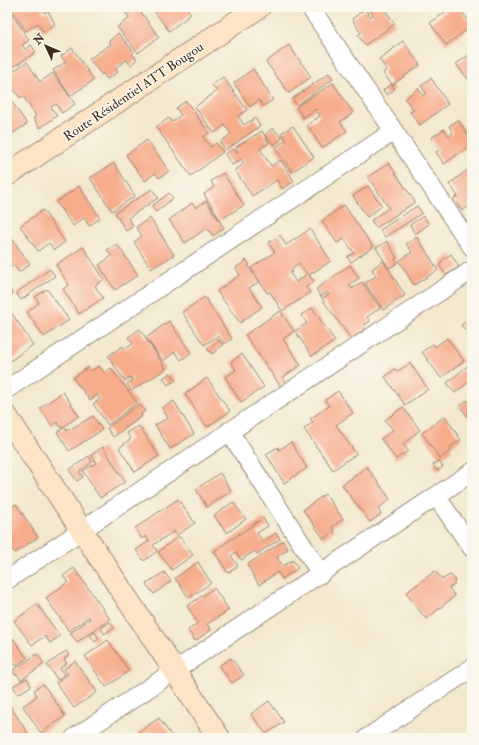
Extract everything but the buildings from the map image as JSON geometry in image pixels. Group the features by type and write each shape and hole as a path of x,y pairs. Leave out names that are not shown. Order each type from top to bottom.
{"street":[{"name":"Route Résidentiel ATT Bougou","path":"7,175 259,7"},
{"path":"310,7 472,247"},
{"path":"7,389 394,131"},
{"path":"7,580 472,270"},
{"path":"7,417 219,738"},
{"path":"229,431 321,574"},
{"path":"74,738 472,472"},
{"path":"436,496 472,548"},
{"path":"367,738 472,668"}]}
